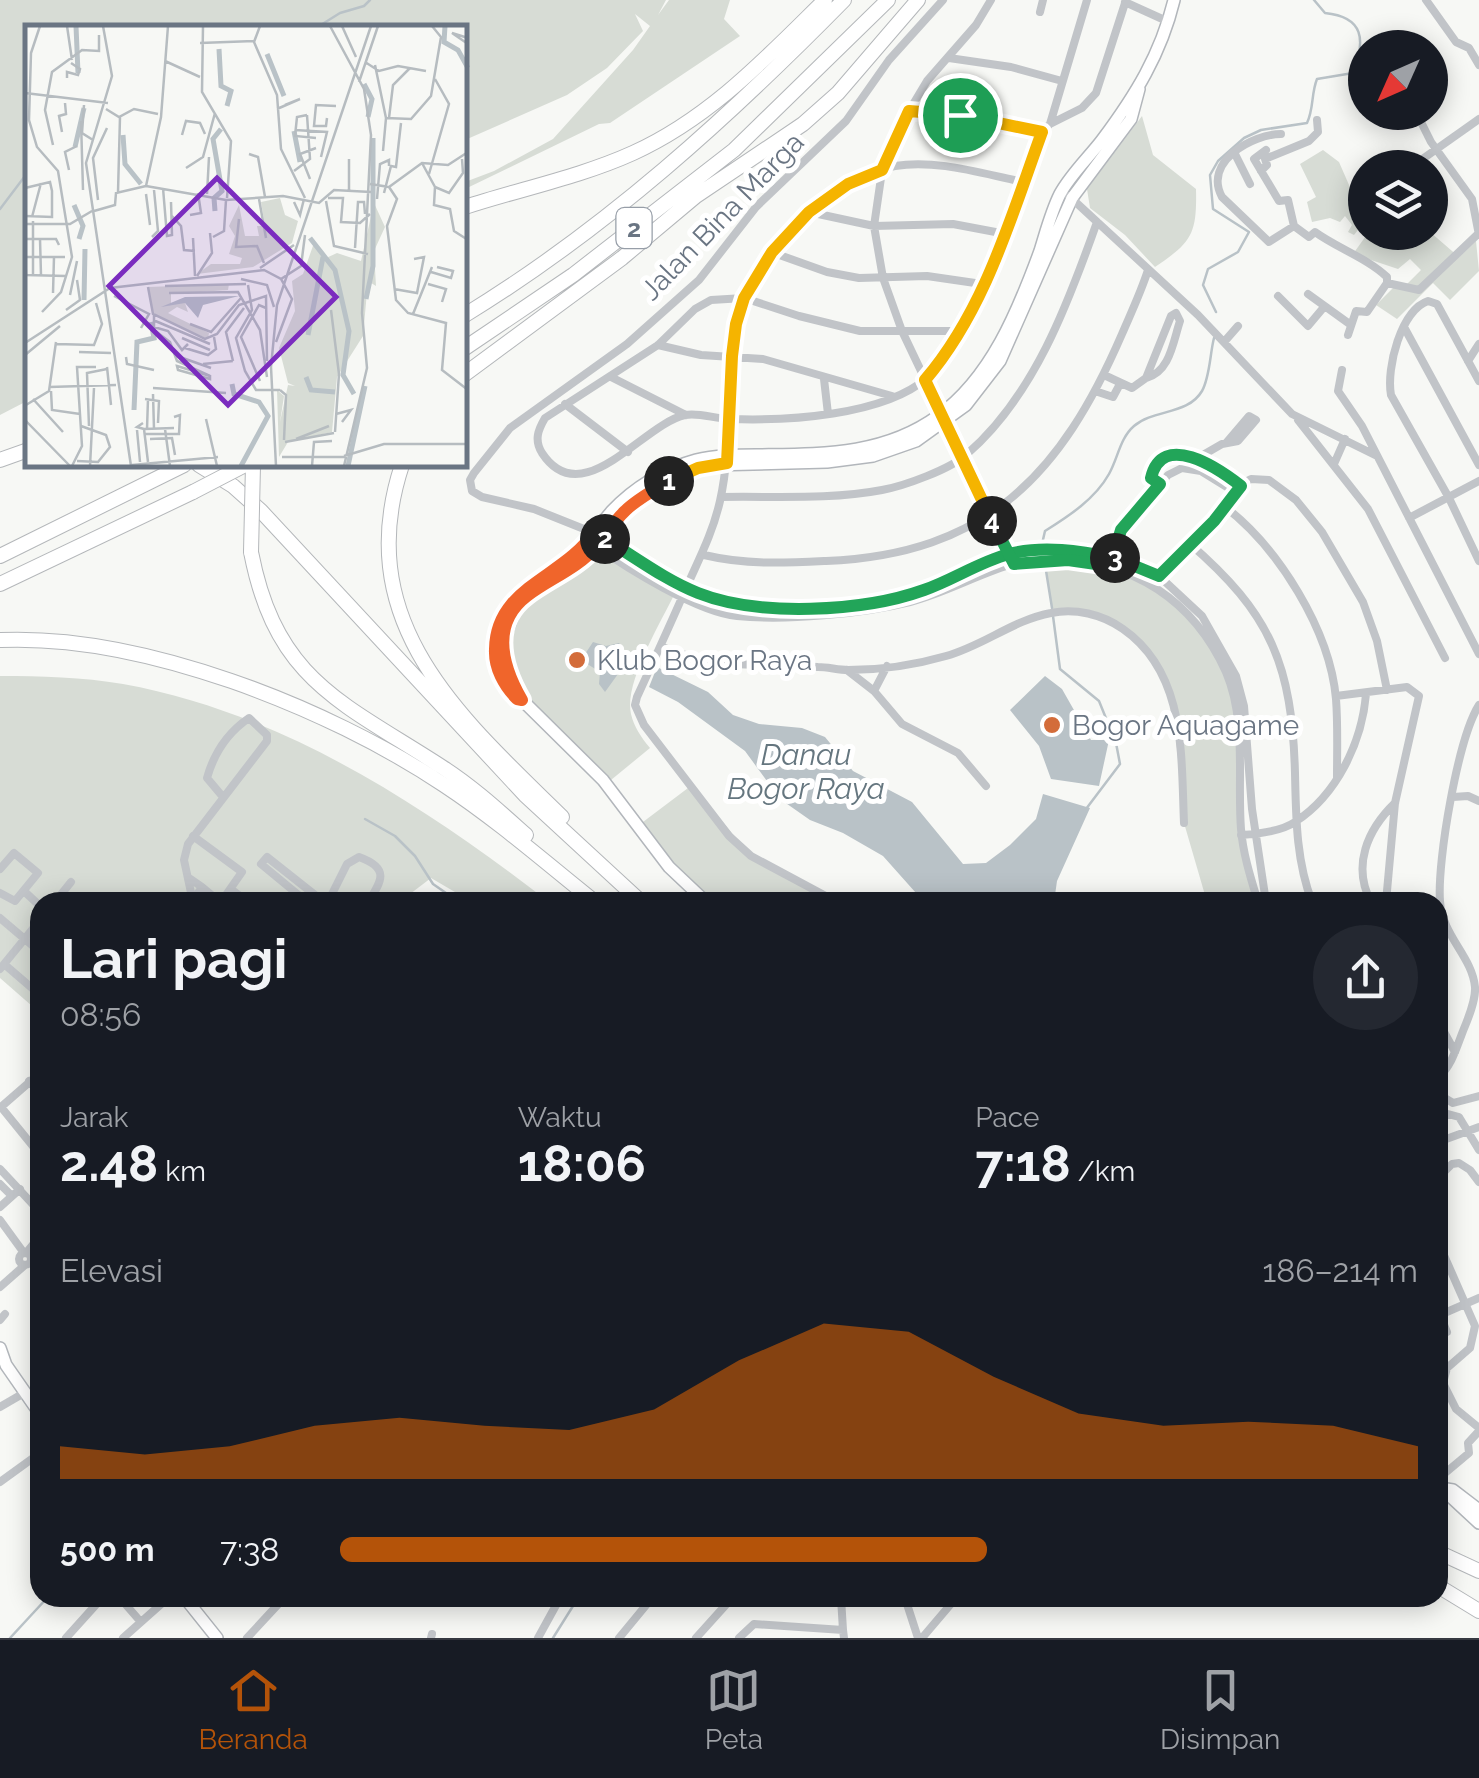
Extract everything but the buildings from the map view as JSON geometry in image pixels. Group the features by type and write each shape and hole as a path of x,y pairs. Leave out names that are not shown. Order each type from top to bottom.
{"highway":[{"path":"468,206 609,162 663,137 725,95 825,0"},
{"name":"2","path":"468,313 580,236 668,168 765,80 844,0"},
{"name":"2","path":"468,346 573,275 734,150 888,0"},
{"path":"468,372 622,258 696,196 803,124 838,93 918,0"},
{"path":"0,460 25,451"},
{"path":"0,556 178,468"},
{"path":"204,468 261,511 525,796 631,892"},
{"path":"0,584 243,468"},
{"path":"249,468 251,552 260,596 286,648 307,675 348,710 467,784 593,892"},
{"path":"401,468 390,518 390,552 400,617 421,660 486,742 641,892"},
{"path":"0,640 51,640 143,657 249,687 301,707 442,784 583,892"},
{"path":"1448,1557 1479,1571"},
{"path":"1448,1592 1479,1612"}],"street":[{"name":"Jalan Bina Marga","path":"943,0 889,60 852,113 756,206 699,280 627,344 510,428 470,480 476,494 518,504 575,525 684,599 716,613 737,616 861,611 926,598 1048,548 1159,576 1202,616 1236,676 1247,727 1261,892"},
{"path":"992,0 976,25 927,81 909,111 882,170 874,226 883,278 902,331 1014,564"},
{"path":"1040,12 1043,0"},
{"path":"1050,124 1087,0"},
{"path":"695,892 669,867 603,780 522,700 512,695 496,665 495,646 501,618 523,591 670,480 727,459 785,464 874,456 916,441 978,392 1000,361 1067,194 1131,119 1174,0"},
{"path":"1426,0 1456,42 1469,48 1479,65"},
{"path":"611,377 686,414 730,419 861,409 925,380 962,331 1006,234 1042,132 1082,108 1096,93 1125,1 1169,22"},
{"path":"948,58 1062,82"},
{"path":"909,111 960,115 1042,132"},
{"path":"1433,150 1479,119"},
{"path":"1261,171 1268,165 1265,159 1312,139 1318,132 1317,120"},
{"path":"1387,283 1419,290 1479,234 1470,196 1426,130"},
{"path":"1281,134 1256,137 1225,161 1219,176 1220,196 1268,242 1294,226"},
{"path":"1266,150 1254,159 1279,202 1288,200 1294,226 1310,237 1316,232 1387,277 1367,312 1356,311 1349,330 1308,294"},
{"path":"1234,152 1250,184"},
{"path":"818,892 750,856 729,836 644,725 635,706 704,555 721,497 736,324 744,298 772,252 809,212 848,184 904,165 937,166 1024,182"},
{"path":"1067,194 1224,342 1297,418 1368,509 1445,658"},
{"path":"809,212 874,226 952,224 1006,234"},
{"path":"721,497 882,490 964,458 1005,414 1034,372 1097,222"},
{"path":"772,252 827,272 859,278 927,276 982,284"},
{"path":"704,555 754,564 882,557 937,540 989,515 1018,494 1057,454 1104,375 1148,270"},
{"path":"1278,296 1308,326 1324,307"},
{"path":"686,414 654,430 628,452 584,474 574,475 550,463 538,442 538,431 545,418 658,345 711,300 744,298 860,331 962,331"},
{"path":"1479,381 1433,302 1414,308 1404,326 1390,378 1391,395 1449,498 1479,561"},
{"path":"1104,375 1134,387 1164,368 1180,321 1178,314 1171,316 1146,378"},
{"path":"1224,342 1238,326"},
{"path":"1404,326 1479,465"},
{"path":"1468,361 1479,344"},
{"path":"658,345 700,355 763,359 892,396"},
{"path":"1342,370 1338,391 1362,426 1479,654"},
{"path":"824,379 828,414"},
{"path":"1095,392 1113,396 1120,384"},
{"path":"565,404 628,452"},
{"path":"1297,418 1375,455"},
{"path":"1334,464 1345,438"},
{"path":"1196,459 1226,443"},
{"path":"1160,484 1151,478 1152,472 1166,456 1177,453 1196,459 1238,489"},
{"path":"1111,562 1121,530 1160,484 1182,468 1201,470 1238,489"},
{"path":"1159,576 1214,521 1238,489 1251,479 1269,480 1296,500 1322,532 1363,602 1387,690"},
{"path":"1409,518 1479,481"},
{"path":"1224,506 1262,540 1307,610 1336,696 1338,778"},
{"name":"Jalan Bina Marga","path":"595,539 686,588 744,606 871,602 922,591 1008,554 1047,561 1111,562 1174,600 1198,624 1226,672 1237,712 1241,834 1259,892"},
{"path":"1189,542 1232,581 1254,610 1288,685 1293,824 1310,892"},
{"path":"662,647 709,663 847,670 951,655 1029,618 1054,612 1080,612 1114,623 1137,640 1160,667 1172,696 1181,749 1184,823"},
{"path":"874,691 888,666"},
{"path":"847,670 874,691 902,724 958,754 986,786"},
{"path":"1336,696 1407,687 1420,696 1394,803 1387,892"},
{"path":"1241,834 1293,824 1338,778 1359,736 1366,694"},
{"path":"1440,892 1453,797 1468,728 1479,705"},
{"path":"191,892 186,851 267,741 267,735 249,718 219,747 212,762 207,778 223,796"},
{"path":"1453,797 1468,796 1479,801"},
{"path":"1367,892 1362,878 1366,847 1378,819 1394,803"},
{"path":"194,836 242,872 232,890 235,892"},
{"path":"0,869 11,853 38,873 14,901 0,893"},
{"path":"295,892 261,864 267,856 311,892"},
{"path":"333,892 347,864 359,857 382,876 375,892"},
{"path":"189,878 208,892"},
{"path":"63,892 71,882"},
{"path":"199,892 202,887"},
{"path":"25,892 30,897"},
{"path":"0,918 30,943"},
{"path":"30,931 2,967 30,988"},
{"path":"1448,932 1476,989 1448,1067"},
{"path":"1448,1039 1455,1052"},
{"path":"29,1081 2,1106 30,1141"},
{"path":"1448,1100 1452,1103 1479,1096"},
{"path":"1448,1114 1455,1115 1479,1150"},
{"path":"1448,1139 1479,1127"},
{"path":"1448,1168 1459,1163 1479,1182"},
{"path":"0,1168 30,1200"},
{"path":"0,1184 12,1196"},
{"path":"0,1207 20,1189"},
{"path":"0,1220 24,1258"},
{"path":"3,1284 30,1250"},
{"path":"1448,1264 1475,1326 1470,1348 1448,1370"},
{"path":"1448,1313 1479,1298"},
{"path":"0,1348 3,1367 30,1401"},
{"path":"0,1408 24,1393"},
{"path":"1448,1393 1456,1409 1479,1430 1468,1443 1469,1453 1448,1474"},
{"path":"0,1482 30,1460"},
{"path":"1448,1488 1479,1510"},
{"path":"1448,1494 1479,1523"},
{"path":"66,1638 94,1607"},
{"path":"128,1607 140,1621"},
{"path":"123,1638 157,1607"},
{"path":"192,1607 217,1638"},
{"path":"247,1638 276,1607"},
{"path":"538,1638 555,1607"},
{"path":"618,1638 644,1607"},
{"path":"696,1638 724,1607"},
{"path":"739,1638 754,1624 844,1634 842,1607"},
{"path":"908,1607 920,1638 948,1607"}],"shaded area":[{"path":"0,0 666,0 658,15 669,0 730,0 724,19 740,36 610,123 599,124 468,188 468,181 553,139 650,26 635,14 643,31 607,68 567,95 468,139 468,25 25,25 25,402 0,415"},
{"path":"1142,116 1153,155 1196,189 1190,235 1177,251 1155,267 1125,235 1090,208 1087,189"},
{"path":"1323,150 1339,162 1348,183 1348,220 1345,216 1340,222 1330,218 1312,222 1307,202 1316,197 1300,164"},
{"path":"1476,241 1479,271 1450,300 1433,283 1397,319 1376,305 1397,284 1406,285 1421,270 1410,259 1398,269 1353,254 1356,250 1448,248 1459,257"},
{"name":"Klub Bogor Raya","path":"594,551 674,595 645,654 630,701 634,723 650,748 611,780 583,757 514,681 506,639 516,611"},
{"path":"1068,560 1130,574 1188,614 1225,672 1237,712 1241,835 1256,892 1204,892 1184,823 1172,696 1137,640 1099,617 1052,612 1045,562"},
{"path":"0,676 62,677 123,684 239,717 295,740 401,798 536,892 455,892 431,878 413,892 30,892 30,1004 0,978"},
{"path":"692,785 751,856 818,892 697,892 639,825"}],"water":[{"path":"593,642 606,646 619,643 624,651 618,674 605,692 599,684 600,672 581,660"},
{"name":"Danau Bogor Raya","path":"657,667 708,692 733,715 759,724 802,728 825,737 853,771 912,802 963,864 986,863 1010,845 1036,819 1043,794 1090,808 1055,892 915,892 883,856 810,820 780,799 745,751 678,702 649,687"},
{"name":"Bogor Aquagame","path":"1045,676 1062,689 1091,740 1109,740 1099,786 1051,779 1039,746 1010,710"}],"waterway":[{"path":"321,25 370,0"},
{"path":"1216,312 1203,285 1208,269 1238,252 1249,232 1213,209 1210,175 1218,161 1244,138 1261,130 1307,123 1317,79 1353,73 1357,61 1360,41 1354,25 1348,19 1325,13 1314,0"},
{"path":"0,209 25,176"},
{"path":"1042,544 1045,531 1081,506 1103,483 1125,436 1134,426 1196,399 1207,379 1214,338"},
{"path":"1043,552 1052,608"},
{"path":"1053,616 1060,669 1099,701 1120,764 1086,809"},
{"path":"365,819 395,836 415,856 433,884 445,892"},
{"path":"10,1638 39,1607"},
{"path":"553,1638 572,1607"}],"place":[{"name":"Klub Bogor Raya","path":"577,660"},
{"name":"Bogor Aquagame","path":"1052,725"}],"route":[{"path":"960,115 909,111 882,170 828,196 772,252 744,298 736,324 727,463 680,475 660,486 627,509 602,537 596,547 516,607 510,616 502,652 506,670 522,700 517,699 496,665 495,646 501,618 523,591 570,559 594,532 602,537 686,588 711,598 744,606 842,605 891,600 1008,554 1048,548 1112,557 1159,576 1214,521 1241,486 1204,461 1177,453 1166,456 1152,472 1151,478 1160,484 1121,530 1113,548 1112,557 1110,566 1068,560 1014,564 1008,554 989,515 964,458 940,416 925,380 962,331 1006,234 1042,132 960,115"}]}
